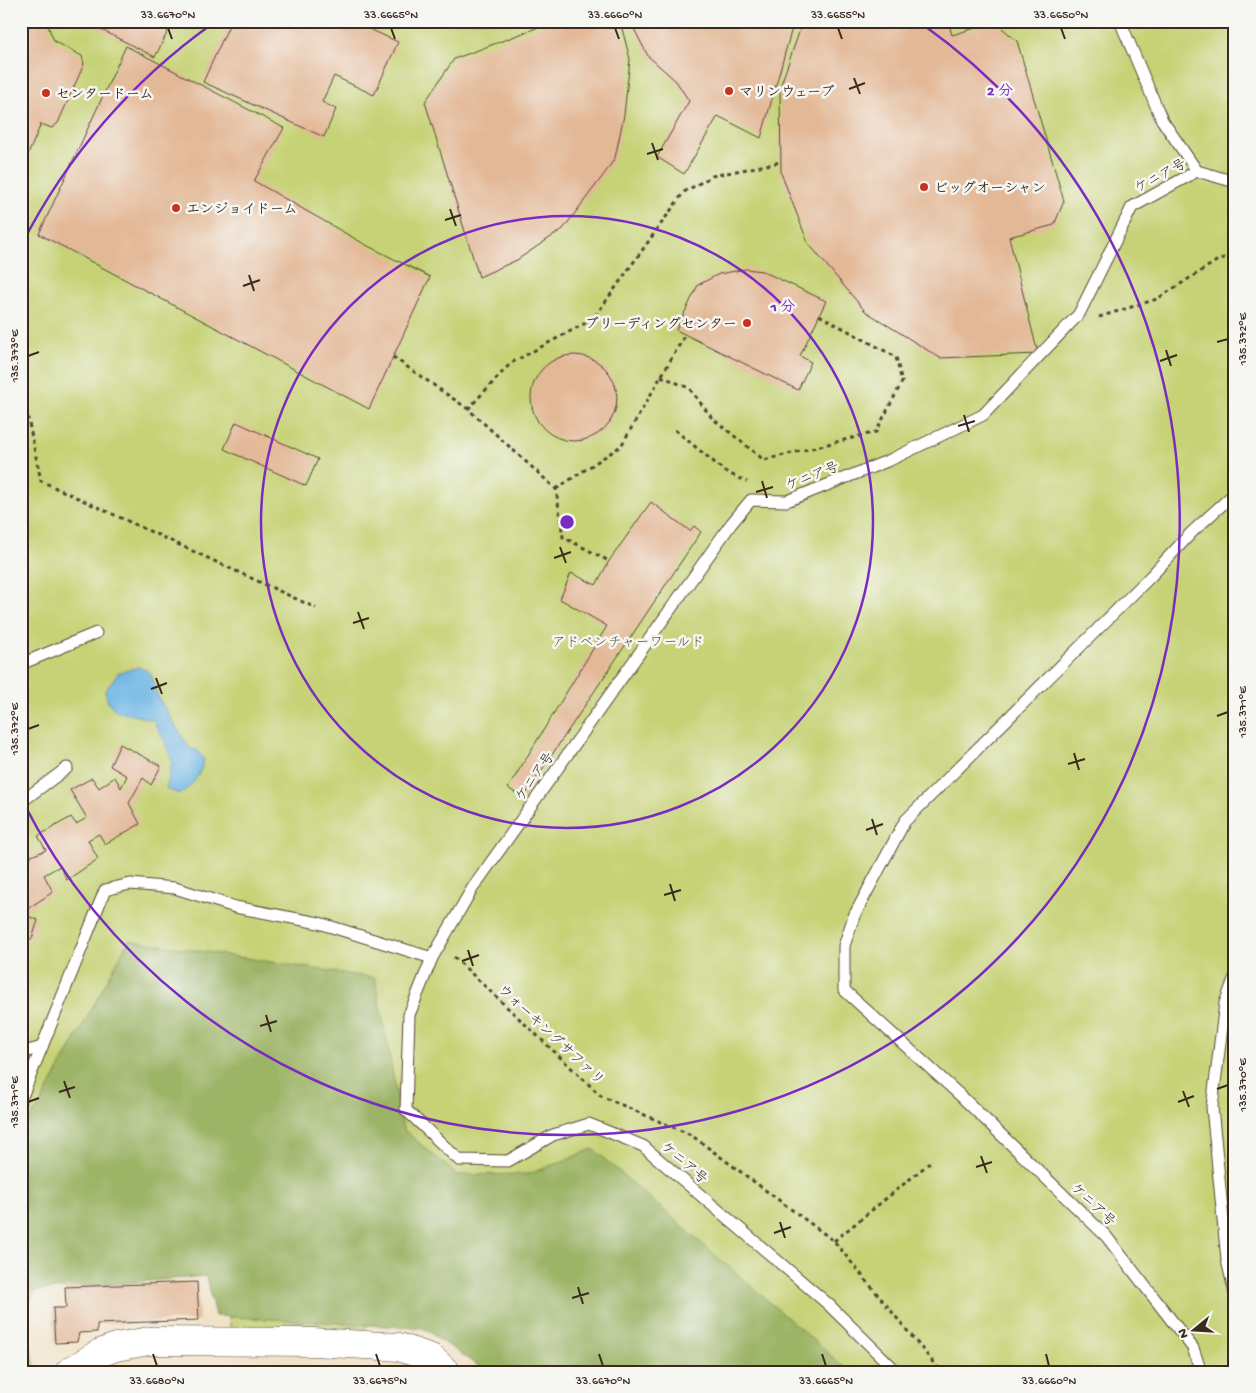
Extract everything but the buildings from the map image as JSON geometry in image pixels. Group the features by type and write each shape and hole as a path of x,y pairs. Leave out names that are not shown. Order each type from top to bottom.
{"street":[{"path":"69,1372 100,1353 116,1347 149,1341 313,1342 399,1347 430,1358 446,1372"}],"lane":[{"path":"1120,21 1162,120 1197,171"},
{"name":"ケニア号","path":"898,1372 828,1304 643,1146 589,1124 553,1135 508,1161 459,1160 406,1110 410,1014 432,958 472,888 730,524 751,500 787,501 890,460 983,415 1079,314 1132,207 1197,171 1235,182"},
{"name":"ケニア号","path":"1201,1372 1193,1348 1106,1236 962,1098 844,990 844,946 854,916 905,821 1144,583 1192,532 1235,493"},
{"path":"21,664 96,633"},
{"path":"21,802 68,768"},
{"path":"21,1099 105,890 130,884 175,888 235,907 319,924 432,958"},
{"path":"1235,977 1225,1003 1212,1107 1227,1260 1235,1294"},
{"path":"21,1053 42,1047"}],"path":[{"path":"468,409 511,363 593,319 684,192 712,176 781,162"},
{"path":"661,376 689,388 712,418 764,460 876,432 902,382 896,357 819,315"},
{"path":"556,489 621,446 684,335"},
{"path":"393,357 468,409 556,489 563,537 609,561"},
{"path":"21,385 41,482 316,608"},
{"name":"ウォーキングサファリ","path":"440,944 601,1096 691,1135 834,1241 941,1372"},
{"path":"834,1241 932,1161"}],"green space":[{"name":"アドベンチャーワールド","path":"21,21 1235,21 1235,1372 544,1372 382,1306 366,1328 231,1330 217,1261 43,1274 24,1316 36,1372 21,1372"},
{"path":"129,940 375,978 403,1129 457,1175 529,1174 593,1149 850,1372 487,1372 423,1328 215,1316 206,1276 21,1292 21,1130 38,1108"}],"water":[{"path":"138,667 147,670 151,674 158,697 190,749 197,750 204,760 195,780 179,794 166,789 172,762 165,742 153,720 116,711 108,702 105,691 118,673"}],"place":[{"name":"マリンウェーブ","path":"729,91"},
{"name":"センタードーム","path":"46,93"},
{"name":"ビッグオーシャン","path":"924,187"},
{"name":"エンジョイドーム","path":"176,208"},
{"name":"ブリーディングセンター","path":"747,323"}]}
